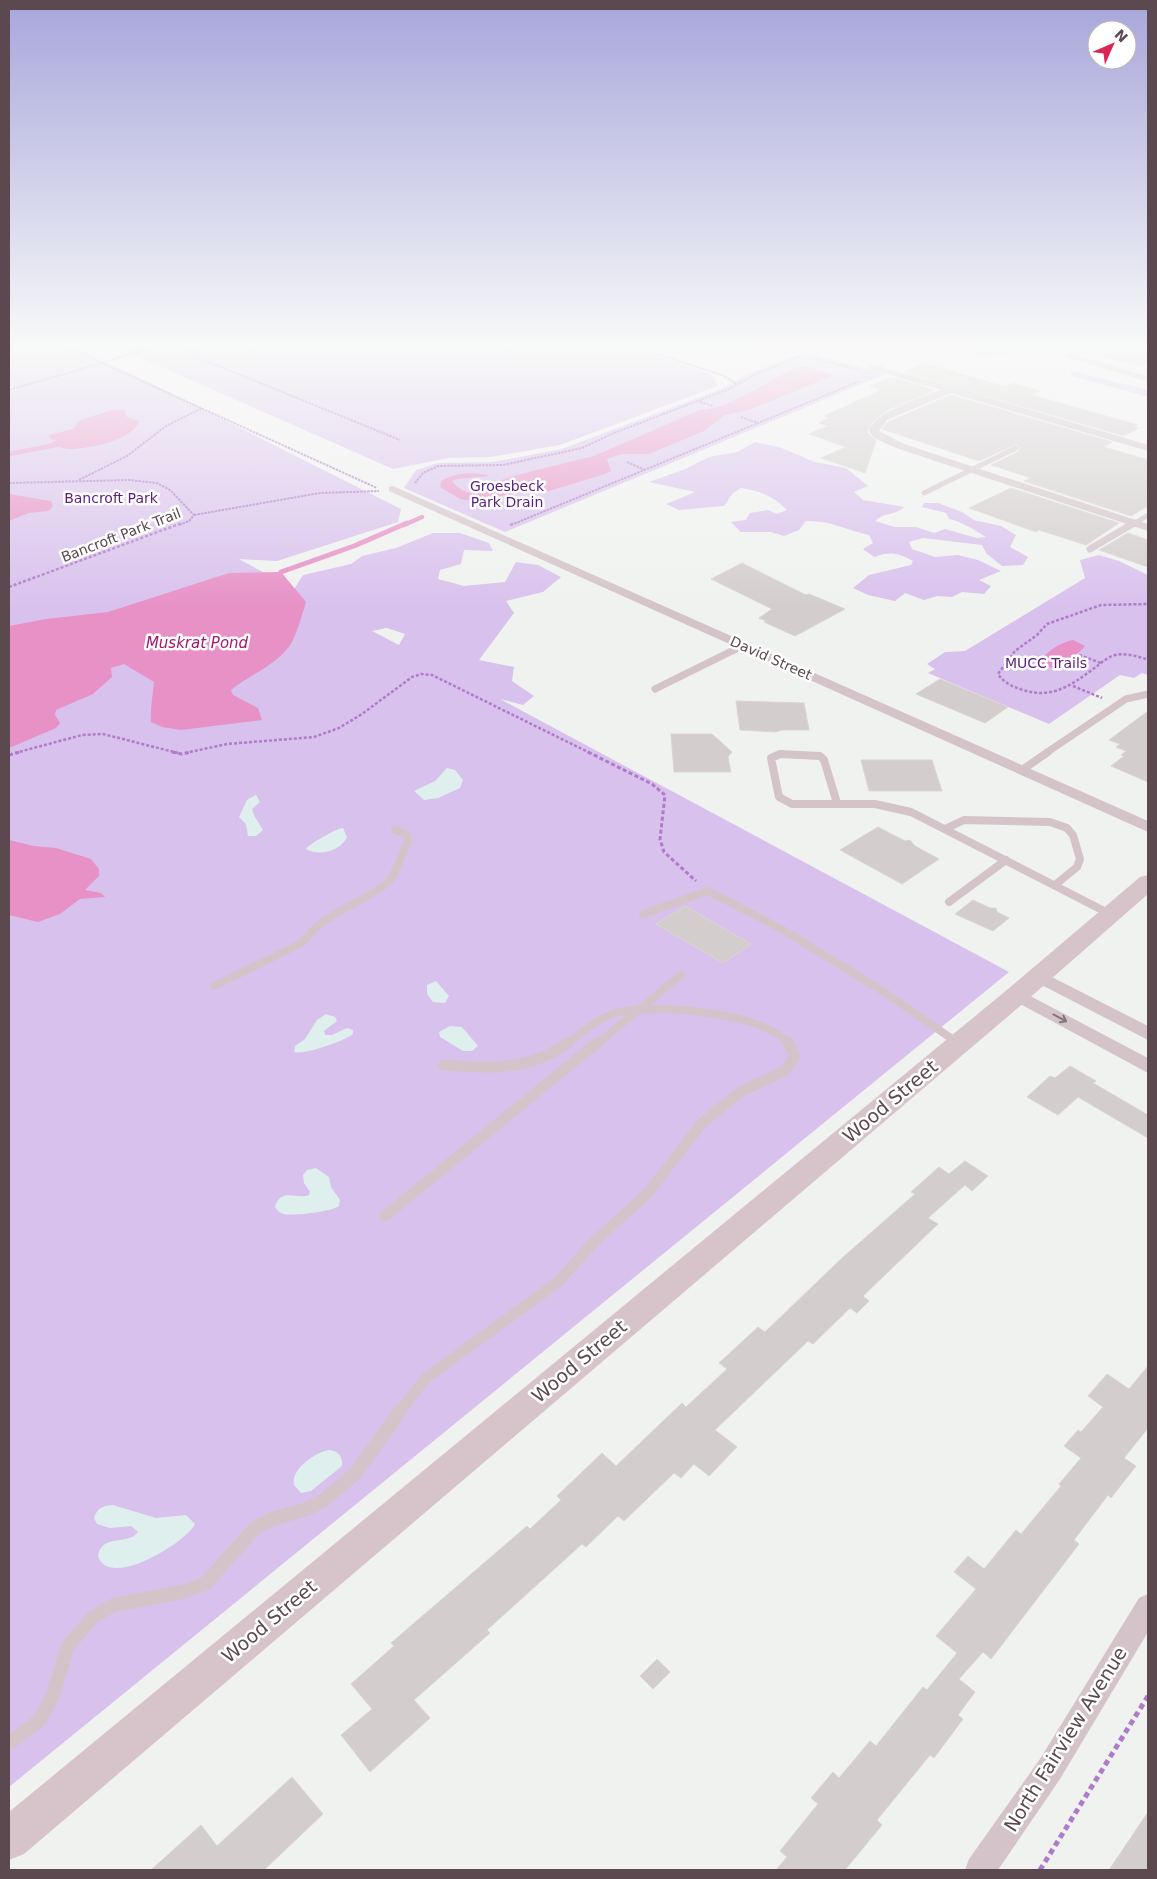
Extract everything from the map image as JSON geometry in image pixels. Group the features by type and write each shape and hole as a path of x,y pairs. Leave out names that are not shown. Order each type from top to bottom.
{"street":[{"path":"875,432 887,441 1148,528"},
{"path":"1094,432 1148,448"},
{"name":"David Street","path":"395,491 493,532 1148,827"},
{"name":"Wood Street","path":"9,1839 1028,986 1148,882"},
{"path":"1028,986 1148,1034"},
{"path":"1028,986 1148,1066"},
{"name":"North Fairview Avenue","path":"980,1870 1050,1769 1148,1607"}],"lane":[{"path":"924,493 1016,448"},
{"path":"1090,549 1148,515"},
{"path":"655,689 744,646"},
{"path":"1022,770 1118,704 1134,695 1148,694"},
{"path":"836,803 824,760 820,756 812,754 780,754 771,758 779,797 783,801 792,804 875,804 896,807 911,812 1110,914"},
{"path":"945,829 956,822 964,820 1050,822 1060,824 1073,835 1080,859 1077,867 1055,885"},
{"path":"214,986 302,943 310,930 322,921 390,882 408,841 407,835 395,830"},
{"path":"950,902 1006,860"},
{"path":"643,914 708,891 786,931 884,992 958,1043"},
{"path":"385,1216 682,975"},
{"path":"9,1743 40,1720 53,1695 63,1657 68,1646 93,1617 114,1605 182,1592 205,1584 255,1528 272,1519 312,1506 345,1484 363,1464 414,1391 426,1378 558,1282 594,1242 641,1200 701,1124 740,1092 785,1071 794,1061 794,1052 787,1039 760,1024 706,1013 638,1010 624,1011 600,1020 581,1031 560,1049 544,1058 519,1066 490,1070 444,1064"}],"path":[{"path":"76,481 127,456 159,432"},
{"path":"257,432 395,491 438,466 503,465 582,448 618,432"},
{"path":"380,432 400,440"},
{"path":"493,532 738,432"},
{"path":"627,462 645,470"},
{"name":"Bancroft Park Trail","path":"9,482 130,480 157,483 170,490 194,516 189,521 9,587"},
{"path":"194,516 320,493 366,491"},
{"path":"1148,604 1101,605 1047,624 1037,635 1015,651 998,674 1003,683 1024,691 1040,694 1056,693 1073,686 1082,676 1112,656 1123,655 1148,659"},
{"path":"1079,655 1102,663"},
{"path":"9,755 82,735 103,734 151,748 182,754 227,744 314,737 339,728 362,714 412,677 421,674 432,675 652,784 665,795 660,838 664,852 708,891"},
{"path":"1073,686 1118,704"},
{"path":"1040,1870 1148,1696"}],"green space":[{"name":"Bancroft Park","path":"9,432 248,432 401,509 398,522 277,561 239,559 294,589 303,575 351,564 362,556 396,548 433,533 460,533 489,543 493,551 464,550 461,564 440,570 438,579 464,586 505,582 516,562 538,565 561,577 543,592 506,601 514,613 479,660 514,667 512,681 534,696 523,705 500,699 1009,972 9,1787","holes":["387,628 405,634 399,645 372,631"]},
{"path":"308,432 596,432 560,445 491,457 449,458 393,469"},
{"name":"Groesbeck Park Drain","path":"608,432 747,432 505,532 404,488 416,470 438,463 493,462 562,449"},
{"path":"755,442 779,447 815,462 846,468 868,486 854,492 863,500 904,507 875,521 895,527 916,527 934,533 945,529 977,538 986,537 964,524 949,519 946,513 922,507 924,503 938,503 962,512 974,520 1001,526 1016,535 1010,547 1028,557 1023,565 1002,566 986,553 982,545 923,538 909,542 912,549 935,557 958,555 978,560 1001,571 979,580 991,586 984,594 962,592 952,597 937,596 924,600 905,593 895,601 868,595 853,588 869,575 911,565 913,561 894,554 874,557 863,549 873,543 869,535 815,521 806,521 799,530 784,536 771,532 741,532 731,522 746,520 750,513 768,510 777,514 787,510 777,501 766,495 754,490 741,488 733,493 724,506 679,510 666,504 695,492 649,482 683,470 709,457 737,452"},
{"name":"MUCC Trails","path":"1099,555 1119,561 1148,575 1148,675 1142,673 1134,678 1120,675 1049,724 928,673 935,669 927,664 945,652 965,651 1085,578 1080,560"}],"sand":[{"path":"447,768 455,770 463,780 460,788 438,798 424,800 414,791 435,781"},
{"path":"256,795 260,802 252,809 263,830 256,836 248,836 246,824 239,817 247,800"},
{"path":"343,828 347,837 335,849 317,852 306,849 323,837"},
{"path":"436,981 449,996 445,1003 433,1002 427,994 427,985"},
{"path":"326,1014 335,1017 337,1021 324,1031 325,1035 332,1035 347,1028 353,1030 353,1034 324,1047 294,1052 295,1046 305,1039 317,1020"},
{"path":"450,1026 462,1027 478,1046 472,1051 463,1051 440,1037 439,1032"},
{"path":"316,1168 329,1177 331,1187 340,1200 339,1206 320,1212 303,1214 284,1214 278,1211 275,1207 281,1197 309,1195 310,1192 304,1183 303,1175 307,1170"},
{"path":"329,1450 339,1455 342,1459 342,1466 311,1491 301,1493 294,1485 296,1473 311,1458"},
{"path":"113,1505 156,1518 186,1515 195,1524 177,1542 147,1560 131,1566 116,1568 105,1565 98,1556 100,1549 110,1542 134,1536 138,1532 131,1526 110,1528 97,1524 94,1518 99,1509 104,1506"}],"water":[{"path":"62,432 131,432 109,442 78,449 68,449 51,443 56,440 51,439 49,435"},
{"path":"650,432 702,432 649,454 622,454 607,459 611,471 549,491 525,492 475,501 460,499 440,487 441,481 459,475 472,473 490,476 452,481 465,491 473,493 482,492 482,487 513,476 594,456"},
{"path":"9,494 51,501 53,506 49,511 29,513 9,521"},
{"name":"Muskrat Pond","path":"281,572 306,602 292,642 280,657 231,690 233,695 258,708 262,720 181,730 162,727 151,722 154,682 124,664 111,668 112,677 93,694 56,710 55,715 60,723 56,728 9,748 9,626 46,619 108,612 229,573"},
{"path":"1073,640 1085,646 1082,650 1056,663 1054,668 1043,666 1040,661 1047,654 1059,645"},
{"path":"9,840 34,846 56,848 91,859 99,869 99,876 85,890 101,893 105,897 80,899 60,914 38,922 9,915"}],"building":[{"path":"814,432 867,432 876,441 865,473 821,458 846,447 809,434"},
{"path":"890,432 1077,432 1112,442 1104,447 1148,460 1148,506 1131,516 1024,481 1031,478 991,465 1018,452 1020,448 1017,444 979,461"},
{"path":"1109,432 1132,432 1124,436"},
{"path":"1011,488 1119,523 1086,545 1039,530 1036,532 969,508"},
{"path":"1128,533 1148,540 1148,567 1099,550"},
{"path":"742,563 806,595 809,594 845,609 795,636 759,618 772,609 711,579"},
{"path":"940,679 1008,707 985,723 916,694"},
{"path":"736,701 804,703 809,730 782,730 776,732 740,730"},
{"path":"1148,711 1148,782 1111,766 1124,756 1121,755 1126,751 1116,747 1120,744 1109,740"},
{"path":"671,734 712,734 732,752 728,757 731,772 674,772"},
{"path":"861,760 932,760 942,791 869,791"},
{"path":"878,827 905,841 910,840 915,846 939,859 902,884 840,850"},
{"path":"973,900 990,908 996,908 997,912 1009,918 993,931 955,914"},
{"path":"685,906 751,944 723,963 656,924"},
{"path":"1070,1066 1096,1081 1093,1083 1148,1115 1148,1138 1078,1097 1058,1115 1027,1097 1050,1076 1055,1078"},
{"path":"965,1161 988,1176 972,1191 965,1185 928,1218 938,1224 863,1296 869,1301 857,1313 850,1308 813,1344 808,1341 715,1430 737,1447 709,1476 694,1464 681,1478 674,1473 624,1521 618,1516 586,1547 582,1544 487,1630 490,1633 414,1700 430,1718 370,1772 341,1735 372,1709 351,1684 394,1646 391,1643 527,1526 530,1529 561,1500 557,1496 602,1453 616,1466 682,1403 686,1407 727,1369 719,1363 758,1327 765,1332 841,1259 915,1194 911,1192 939,1167 949,1174"},
{"path":"1148,1366 1148,1428 1124,1458 1136,1466 1111,1498 1108,1495 1083,1528 1074,1540 1079,1544 991,1659 983,1652 959,1679 975,1692 958,1715 963,1719 934,1758 930,1755 877,1820 882,1825 845,1870 776,1870 787,1857 780,1851 818,1804 811,1798 833,1772 839,1778 870,1741 876,1746 923,1687 927,1690 957,1653 936,1636 976,1589 954,1572 968,1556 984,1569 1016,1530 1021,1534 1061,1486 1059,1484 1081,1458 1064,1446 1078,1430 1081,1432 1103,1407 1088,1396 1107,1374 1129,1389"},
{"path":"657,1659 670,1672 653,1689 640,1676"},
{"path":"292,1777 323,1814 264,1870 151,1870 201,1825 217,1846"},
{"path":"1148,1812 1148,1870 1109,1870"}],"waterway":[{"path":"9,454 56,445"},
{"path":"404,525 422,517"},
{"path":"281,572 354,546 407,523"}]}
